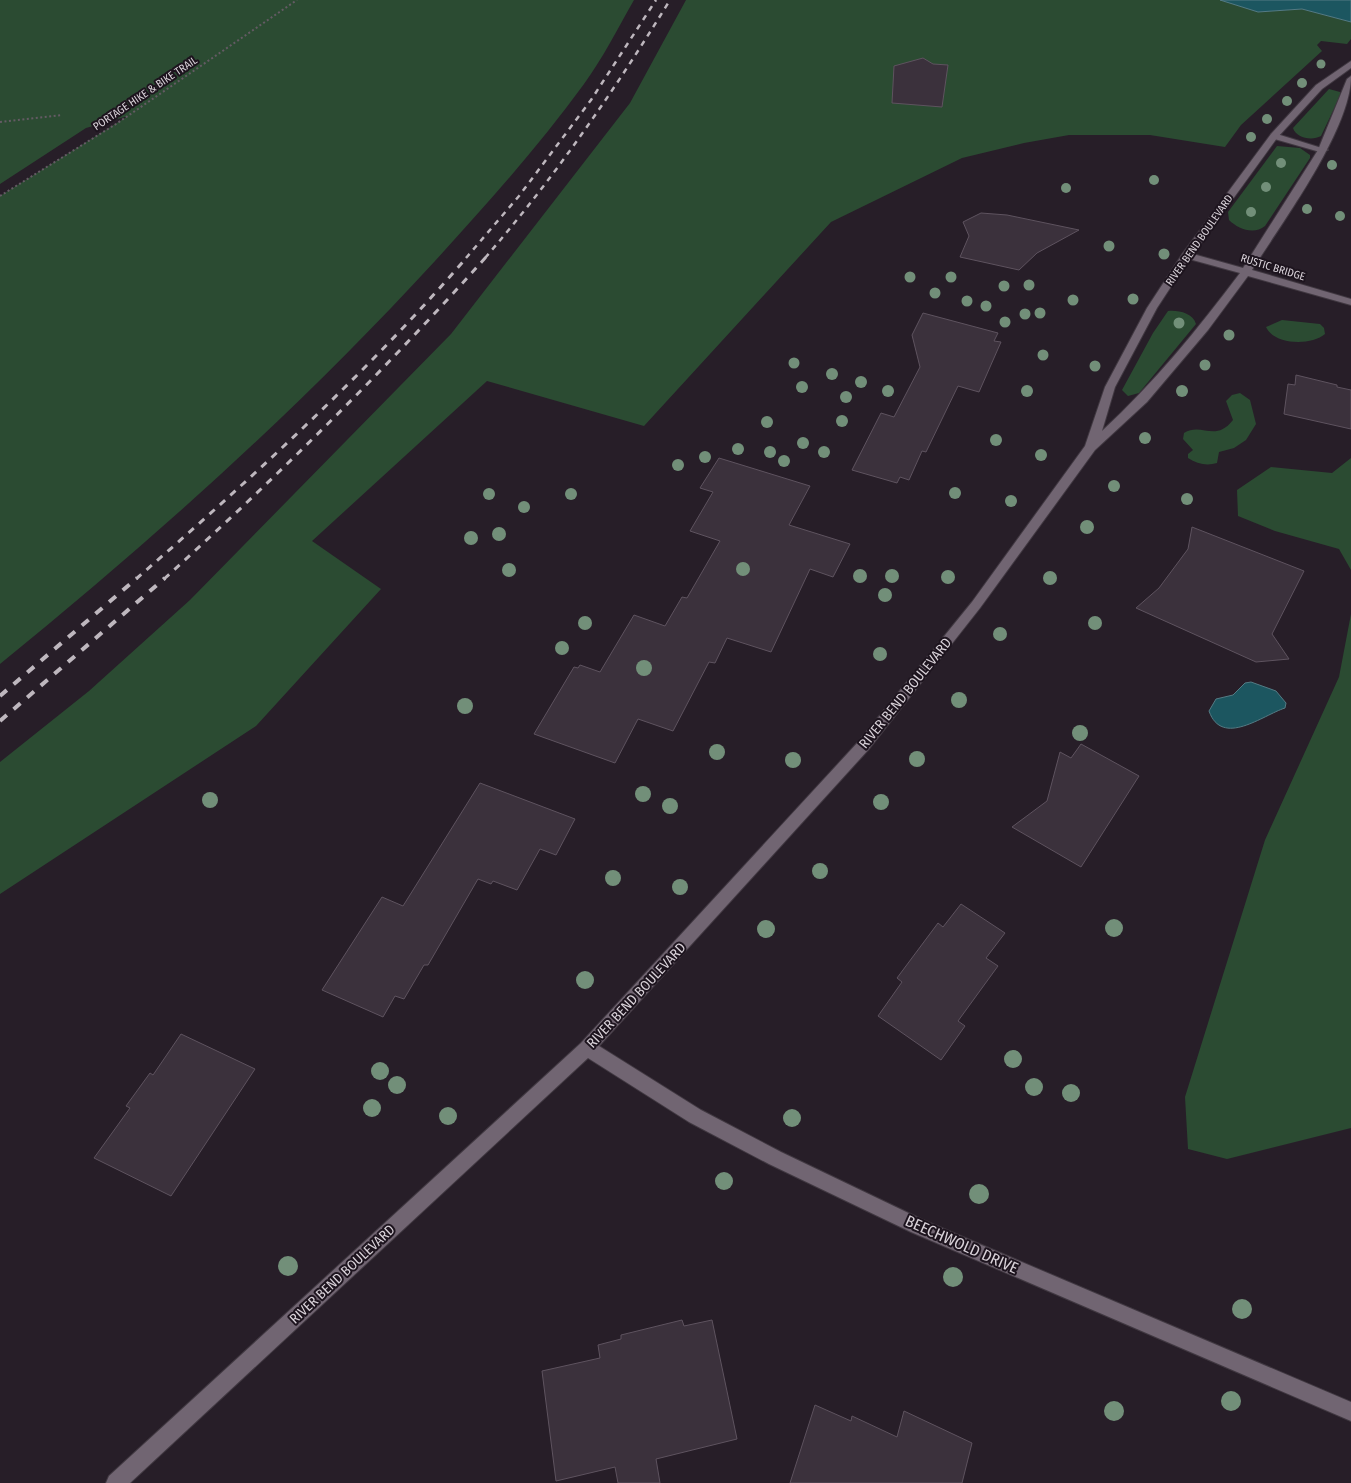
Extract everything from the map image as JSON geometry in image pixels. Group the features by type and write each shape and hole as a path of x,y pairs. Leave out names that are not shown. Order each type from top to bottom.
{"street":[{"name":"RIVER BEND BOULEVARD","path":"1091,447 1110,387 1152,308 1187,255 1274,136 1319,87 1351,64"},
{"name":"RIVER BEND BOULEVARD","path":"116,1483 587,1048 864,745 976,605 1091,447 1143,399 1204,328 1246,272 1323,150 1351,79"},
{"path":"1274,136 1323,150"},
{"name":"RUSTIC BRIDGE","path":"1187,255 1351,302"},
{"name":"BEECHWOLD DRIVE","path":"587,1048 695,1116 775,1158 917,1226 1351,1412"}],"path":[{"name":"PORTAGE HIKE & BIKE TRAIL","path":"0,196 116,124 297,0"},
{"path":"0,122 62,115"}],"green space":[{"path":"0,0 634,0 591,74 549,130 474,218 384,315 279,420 170,520 0,664 0,196 128,116 86,128 0,184"},
{"path":"686,0 1220,0 1258,12 1302,9 1351,22 1351,39 1347,44 1321,41 1317,45 1322,51 1241,125 1225,147 1150,135 1069,135 1024,143 962,158 831,222 644,426 487,381 312,541 381,589 256,726 0,894 0,762 89,691 190,600 451,334 630,103"},
{"path":"1329,89 1340,92 1340,96 1321,136 1305,138 1297,134 1293,128"},
{"path":"1277,146 1300,148 1310,155 1310,158 1265,226 1256,230 1241,228 1229,220 1228,212"},
{"path":"1168,311 1185,313 1192,317 1196,324 1139,393 1128,396 1122,390 1153,333"},
{"path":"1282,320 1320,324 1324,328 1325,334 1319,338 1302,342 1284,340 1270,333 1266,327"},
{"path":"1240,393 1250,400 1256,424 1246,440 1234,448 1219,452 1217,463 1202,464 1188,458 1188,454 1193,450 1183,439 1184,433 1191,430 1214,431 1226,427 1233,420 1226,401 1232,395"},
{"path":"1351,458 1351,570 1339,549 1275,531 1238,516 1237,490 1271,467 1332,473"},
{"path":"1351,614 1351,1128 1227,1159 1188,1149 1185,1097 1265,840 1339,677"}],"water":[{"path":"1220,0 1351,0 1351,22 1302,9 1258,12"},
{"path":"1251,682 1276,691 1286,703 1285,708 1244,726 1223,727 1215,722 1209,711 1216,699 1233,695 1245,683"}],"building":[{"path":"923,58 933,64 948,65 942,107 892,103 894,66"},
{"path":"981,213 1007,215 1079,230 1037,253 1019,270 960,257 969,236 963,222"},
{"path":"923,313 998,333 994,341 1001,342 979,392 958,386 926,452 922,451 909,480 900,477 897,483 852,470 881,413 894,417 920,367 912,335"},
{"path":"1296,375 1351,390 1351,429 1284,414 1288,384 1295,385"},
{"path":"719,458 810,486 789,525 850,544 833,577 810,569 771,652 727,638 715,663 709,662 673,731 638,719 615,763 534,734 574,667 578,668 580,665 600,672 634,615 665,626 682,597 687,598 720,541 690,531 713,492 700,488"},
{"path":"1192,527 1304,571 1272,634 1289,659 1256,662 1136,608 1159,588 1188,549"},
{"path":"1081,744 1139,776 1081,867 1012,827 1047,801 1060,752 1071,758"},
{"path":"480,783 575,819 556,855 540,849 517,890 493,881 491,884 478,879 428,965 424,965 404,999 395,996 383,1017 322,990 382,897 403,906"},
{"path":"961,904 1005,933 986,958 998,966 958,1021 965,1026 941,1060 878,1016 902,982 897,978 938,923 943,927"},
{"path":"181,1034 255,1069 171,1196 94,1158 130,1108 126,1106 150,1073 153,1075"},
{"path":"682,1320 684,1326 712,1320 737,1439 656,1459 660,1483 618,1483 615,1467 556,1481 542,1371 600,1358 598,1345 621,1339 621,1335"},
{"path":"815,1405 851,1421 852,1416 897,1437 904,1411 972,1443 962,1483 790,1483"}],"railway":[{"path":"466,258 519,196 591,100 656,0"},
{"path":"485,258 536,196 583,133 670,0"},
{"path":"136,579 308,424 429,300 467,257"},
{"path":"164,579 248,502 330,422 409,341 486,257"},
{"path":"0,696 137,578"},
{"path":"0,721 165,578"}]}
